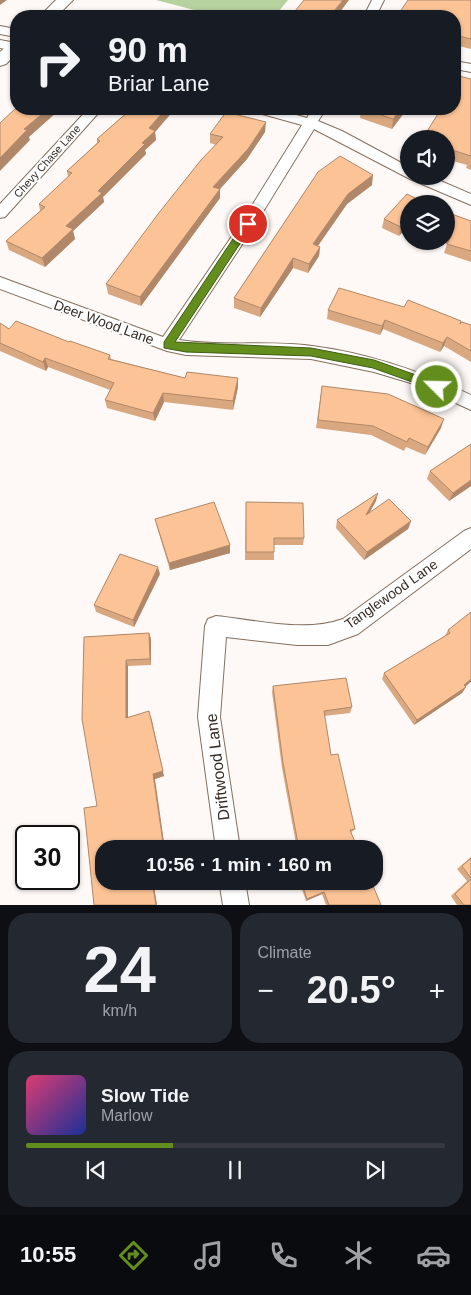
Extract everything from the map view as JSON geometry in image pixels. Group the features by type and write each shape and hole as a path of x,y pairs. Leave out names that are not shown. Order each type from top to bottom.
{"street":[{"path":"54,10 65,0"},
{"path":"0,30 10,40"},
{"path":"0,60 10,47"},
{"name":"Chevy Chase Lane","path":"0,213 90,115"},
{"path":"281,115 310,123 336,134 400,170"},
{"path":"168,345 248,224 315,115"},
{"path":"436,185 471,200"},
{"name":"Deer Wood Lane","path":"0,283 168,345 186,348 311,352 374,364 420,380 471,403"},
{"name":"Tanglewood Lane","path":"216,626 296,635 328,635 350,626 471,537"},
{"name":"Driftwood Lane","path":"216,626 209,717 227,840"},
{"path":"234,890 236,905"}],"green space":[{"path":"156,0 288,0 280,10 194,10"}],"building":[{"path":"304,0 343,0 335,10 296,10"},
{"path":"408,0 471,0 471,39 461,36 461,10 401,10"},
{"path":"461,76 471,79 471,156 455,151 455,130 428,130 437,115 461,115"},
{"path":"10,114 41,115 24,129 27,130 0,158 0,123"},
{"path":"124,115 161,115 149,128 155,131 142,143 145,144 98,191 102,193 66,226 73,229 42,258 6,241 45,207 39,204 72,173 67,171 100,141 97,139"},
{"path":"224,115 238,115 266,122 248,149 213,187 220,189 140,297 106,284 158,214 201,160 223,137 210,134"},
{"path":"381,115 396,115 393,119"},
{"path":"340,156 373,175 348,194 313,244 320,247 309,264 293,258 261,308 234,298 318,172"},
{"path":"400,202 400,227 384,219"},
{"path":"455,215 471,221 471,251 455,246"},
{"path":"339,288 404,307 408,300 461,321 460,324 462,322 471,325 471,351 447,337 443,343 385,320 382,326 328,310"},
{"path":"16,321 69,342 110,355 108,359 185,378 187,372 238,378 233,401 163,393 153,413 105,400 114,383 45,358 43,362 0,343 0,323 9,329"},
{"path":"322,386 388,394 444,419 428,447 409,438 407,442 373,426 318,420"},
{"path":"471,444 471,480 453,493 430,471"},
{"path":"378,493 366,515 389,499 411,521 367,552 337,520"},
{"path":"214,502 230,545 169,563 155,519"},
{"path":"246,502 303,503 304,538 274,538 274,552 246,552"},
{"path":"120,554 158,567 133,620 94,605"},
{"path":"471,612 471,679 464,685 466,687 417,720 384,673 450,633 448,630"},
{"path":"149,633 150,659 126,660 126,718 149,711 163,771 153,774 163,840 95,840 95,890 154,890 156,905 94,905 84,808 97,806 82,719 84,637"},
{"path":"346,678 352,707 324,711 331,755 338,754 355,829 350,830 354,840 297,840 283,763 273,686"},
{"path":"471,858 471,878 462,866"},
{"path":"471,879 471,905 464,905 455,894"},
{"path":"304,890 375,890 381,905 329,905 324,892 307,899"}],"route":[{"path":"248,224 168,345 186,348 311,352 374,364 437,387"}]}
